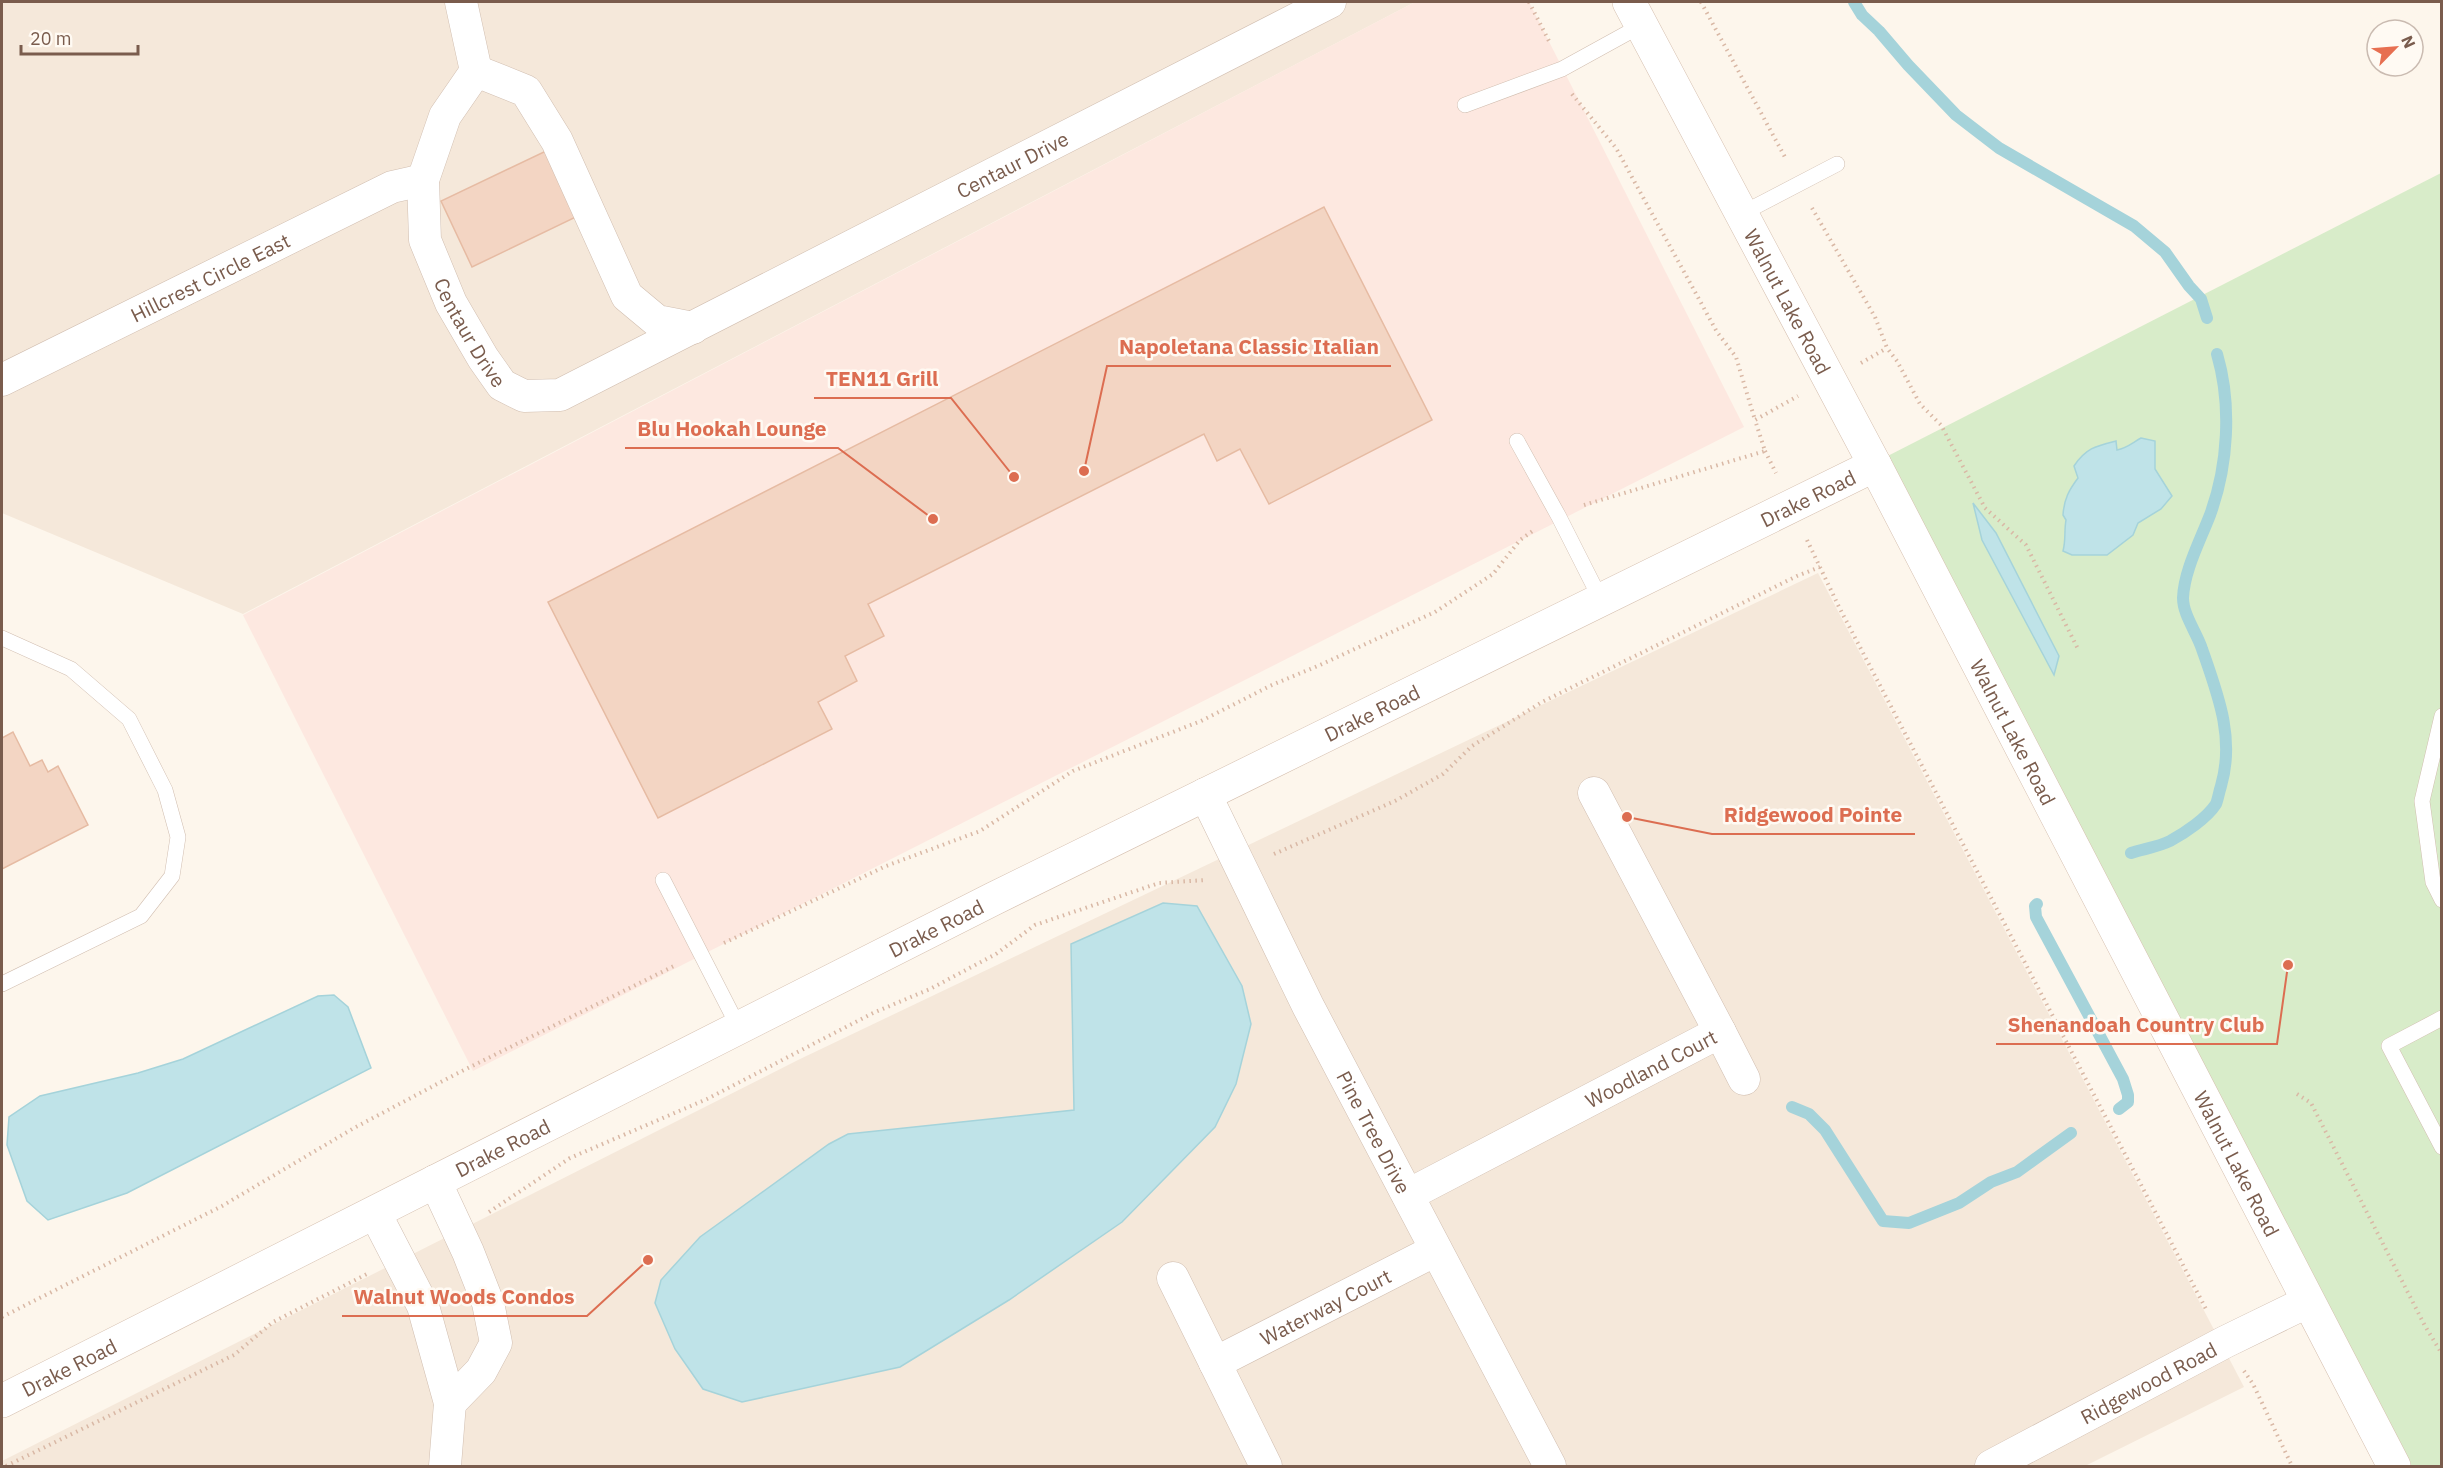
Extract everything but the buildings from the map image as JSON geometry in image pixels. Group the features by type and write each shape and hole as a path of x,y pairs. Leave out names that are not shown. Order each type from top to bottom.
{"street":[{"path":"423,180 445,116 477,71 460,2"},
{"name":"Centaur Drive","path":"423,180 425,240 451,303 483,358 502,385 524,396 560,395 1330,2"},
{"name":"Walnut Lake Road","path":"1635,13 1875,465 2394,1467"},
{"path":"477,71 526,91 557,141 627,296 657,321 693,328"},
{"name":"Hillcrest Circle East","path":"2,380 392,188 423,180"},
{"name":"Drake Road","path":"2,1401 1205,794 1875,465"},
{"name":"Woodland Court","path":"1408,1195 1720,1032 1594,793"},
{"name":"Pine Tree Drive","path":"1205,794 1308,1006 1550,1467"},
{"path":"1720,1032 1744,1079"},
{"path":"435,1181 488,1303 496,1343 481,1371 450,1403"},
{"path":"375,1213 423,1306 450,1403 445,1467"},
{"name":"Waterway Court","path":"1215,1363 1436,1250"},
{"path":"1173,1278 1266,1467"},
{"name":"Ridgewood Road","path":"1991,1467 2225,1342 2307,1302"}],"lane":[{"path":"1465,105 1562,69 1635,13"},
{"path":"1741,214 1837,164"},
{"path":"1517,441 1600,600"},
{"path":"2,638 71,669 129,719 165,790 178,837 172,876 141,916 2,984"},
{"path":"2442,716 2422,801 2433,882 2442,900"},
{"path":"663,880 739,1028"},
{"path":"2442,1018 2390,1046 2442,1147"}],"path":[{"path":"2,1317 222,1206 354,1128 456,1074 886,866 980,831 1073,771 1174,733 1272,685 1435,612 1493,574 1520,540 1558,517 1581,506 1636,488 1765,451 1737,357 1717,332 1616,148 1571,94 1562,69 1529,2"},
{"path":"1701,2 1798,184 1875,317 1887,348 1897,361 1920,404 1941,426 1985,507 2026,545 2078,649"},
{"path":"1755,420 1887,348"},
{"path":"1792,506 1820,567 2079,1066 2225,1342 2253,1384 2292,1467"},
{"path":"457,1228 484,1215 570,1158 707,1099 873,1013 930,988 996,954 1035,925 1159,883 1216,880 1395,801 1443,774 1472,746 1542,702 1797,576 1820,567"},
{"path":"2297,1094 2311,1103 2425,1326 2442,1354"},
{"path":"6,1467 234,1355 273,1322 397,1258"}],"shaded area":[{"path":"2,2 1415,2 243,614 2,513"},
{"path":"1415,2 1529,2 1744,427 473,1071 243,615"},
{"path":"1818,573 2244,1387 2085,1466 2,1466 2,1461 798,1060"}],"green space":[{"path":"2441,173 2441,1466 2397,1466 1872,464"}],"water":[{"path":"2141,438 2155,441 2155,469 2172,496 2161,509 2138,523 2133,535 2107,555 2072,555 2063,551 2066,520 2063,515 2064,504 2078,478 2074,466 2087,451 2097,446 2116,441 2117,450"},
{"path":"1973,503 1996,533 2059,656 2054,675 1982,540"},
{"path":"1163,903 1197,906 1242,986 1251,1024 1236,1084 1215,1127 1122,1222 1009,1300 900,1367 742,1402 703,1389 675,1349 655,1303 661,1280 700,1237 829,1144 848,1134 1074,1110 1071,944"},
{"path":"334,995 348,1007 371,1068 127,1193 48,1220 27,1201 7,1145 9,1117 40,1096 138,1073 183,1059 318,996"}],"waterway":[{"path":"1854,2 1862,15 1956,115 1999,148 2134,226 2165,252 2201,299 2207,318"},
{"path":"2131,853 2170,841 2201,820 2216,804 2225,768 2225,734 2219,700 2200,643 2185,611 2183,598 2189,567 2216,496 2224,456 2225,394 2217,354"},
{"path":"2037,904 2035,906 2036,917 2123,1079 2128,1102 2119,1109"},
{"path":"1792,1107 1809,1114 1825,1130 1883,1221 1909,1223 1959,1203 1991,1182 2017,1172 2071,1133"}],"place":[{"name":"Napoletana Classic Italian","path":"1084,471"},
{"name":"TEN11 Grill","path":"1014,477"},
{"name":"Blu Hookah Lounge","path":"933,519"},
{"name":"Ridgewood Pointe","path":"1627,817"},
{"name":"Shenandoah Country Club","path":"2288,965"},
{"name":"Walnut Woods Condos","path":"648,1260"}]}
